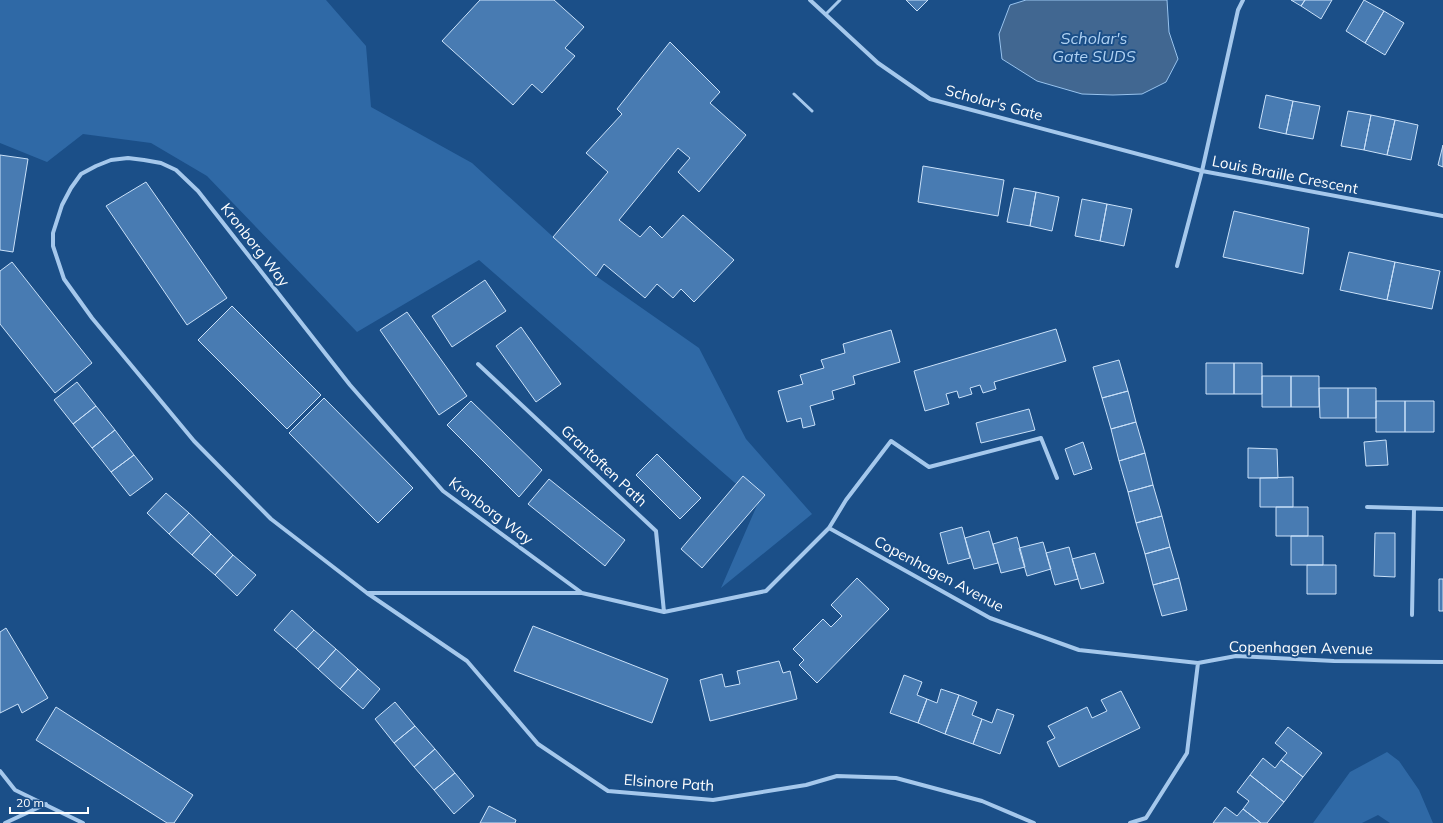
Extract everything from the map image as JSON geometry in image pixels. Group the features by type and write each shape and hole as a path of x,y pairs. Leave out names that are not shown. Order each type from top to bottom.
{"street":[{"name":"Scholar's Gate","path":"810,0 878,63 930,99 1202,171"},
{"name":"Louis Braille Crescent","path":"1243,0 1238,10 1202,171 1443,216"},
{"name":"Kronborg Way","path":"367,593 270,519 194,441 92,318 64,279 53,246 53,233 56,219 62,205 71,188 82,174 111,160 128,158 161,163 176,170 198,191 350,385 443,491 582,593 664,612 766,591 830,528 846,500 891,441 928,467 1041,438 1057,478"},
{"path":"1177,266 1202,171"},
{"name":"Grantoften Path","path":"478,364 656,531 664,612"},
{"path":"1367,507 1443,509"},
{"path":"1412,615 1414,509"},
{"name":"Copenhagen Avenue","path":"830,528 990,618 1079,650 1198,663 1236,656 1334,661 1443,662"},
{"path":"367,593 582,593"},
{"name":"Elsinore Path","path":"367,593 467,661 538,744 608,791 713,800 806,785 837,776 896,778 982,801 1034,823"},
{"path":"1130,823 1146,818 1187,753 1198,663"},
{"path":"0,771 15,790 83,823"},
{"path":"5,823 46,804"}],"lane":[{"path":"826,14 840,0"},
{"path":"794,94 812,111"}],"shaded area":[{"path":"0,0 326,0 366,46 371,107 472,163 596,276 699,348 746,439 812,514 721,588 758,503 479,260 357,332 207,176 151,143 83,134 47,162 0,143"},
{"path":"1387,752 1399,761 1419,790 1433,823 1390,823 1378,815 1362,823 1313,823 1350,772"}],"water":[{"name":"Scholar's Gate SUDS","path":"1026,0 1167,0 1169,32 1178,59 1166,82 1142,94 1082,94 1037,81 1002,59 999,34 1010,5"}],"building":[{"path":"480,0 554,0 584,27 565,48 575,56 542,93 532,84 513,105 442,41"},
{"path":"906,0 928,0 917,11"},
{"path":"1291,0 1305,0 1301,6"},
{"path":"1305,0 1332,0 1321,19 1301,6"},
{"path":"1364,0 1384,11 1365,43 1346,31"},
{"path":"1384,11 1404,23 1385,55 1365,43"},
{"path":"670,42 720,92 710,103 746,135 699,192 678,172 690,158 678,148 619,220 640,237 650,226 662,238 683,215 734,260 694,302 681,289 673,298 657,284 645,298 604,264 596,276 553,237 608,172 586,153 622,114 617,109"},
{"path":"1266,95 1293,101 1286,134 1259,128"},
{"path":"1293,101 1320,106 1313,139 1286,134"},
{"path":"1348,111 1371,115 1364,150 1341,146"},
{"path":"1371,115 1395,120 1387,155 1364,150"},
{"path":"1395,120 1418,125 1411,160 1387,155"},
{"path":"1443,145 1443,167 1438,165"},
{"path":"0,155 28,159 13,252 0,250"},
{"path":"923,166 1004,180 998,216 918,202"},
{"path":"146,182 227,298 187,325 106,206"},
{"path":"1014,188 1036,192 1030,226 1007,222"},
{"path":"1036,192 1059,197 1052,231 1030,226"},
{"path":"1082,199 1107,204 1100,241 1075,236"},
{"path":"1107,204 1132,209 1124,246 1100,241"},
{"path":"1234,211 1309,228 1303,274 1223,257"},
{"path":"1349,252 1395,262 1387,300 1340,290"},
{"path":"12,262 92,363 55,393 0,324 0,271"},
{"path":"1395,262 1440,271 1432,309 1387,300"},
{"path":"485,280 506,311 452,347 432,316"},
{"path":"232,306 321,395 287,429 198,340"},
{"path":"407,312 467,396 439,415 380,330"},
{"path":"521,327 561,384 536,402 496,346"},
{"path":"1056,329 1066,361 994,382 996,389 983,393 980,385 970,388 972,394 959,398 957,391 946,394 949,404 925,411 914,371"},
{"path":"891,330 900,362 853,376 855,384 832,391 834,399 810,406 815,425 803,428 801,418 787,422 778,391 803,384 800,375 824,368 821,360 845,353 843,344"},
{"path":"1119,360 1128,391 1102,398 1093,367"},
{"path":"1206,363 1234,363 1234,394 1206,394"},
{"path":"1234,363 1262,363 1262,394 1234,394"},
{"path":"1262,376 1291,376 1291,407 1262,407"},
{"path":"1291,376 1319,376 1319,407 1291,407"},
{"path":"77,382 96,406 73,424 54,400"},
{"path":"1319,388 1348,388 1348,418 1320,418"},
{"path":"1348,388 1376,388 1376,418 1348,418"},
{"path":"1128,391 1136,422 1111,429 1102,398"},
{"path":"324,398 413,488 378,523 289,433"},
{"path":"471,401 542,470 519,497 447,425"},
{"path":"1376,401 1405,401 1405,432 1376,432"},
{"path":"1405,401 1434,401 1434,432 1405,432"},
{"path":"96,406 115,430 92,448 73,424"},
{"path":"1029,409 1035,430 981,443 976,423"},
{"path":"1136,422 1145,453 1119,461 1111,429"},
{"path":"115,430 134,455 111,472 92,448"},
{"path":"1386,440 1388,465 1366,466 1364,442"},
{"path":"1083,442 1092,469 1074,475 1065,449"},
{"path":"1248,448 1277,449 1278,478 1248,478"},
{"path":"1145,453 1153,485 1128,492 1119,461"},
{"path":"657,454 701,498 680,519 636,475"},
{"path":"134,455 153,479 130,496 111,472"},
{"path":"743,476 765,495 702,568 681,549"},
{"path":"1293,477 1293,507 1260,507 1260,478"},
{"path":"549,479 625,540 605,566 528,504"},
{"path":"1153,485 1162,516 1136,523 1128,492"},
{"path":"166,493 189,513 169,534 147,513"},
{"path":"1276,507 1308,507 1308,536 1276,536"},
{"path":"189,513 211,534 192,555 169,534"},
{"path":"1162,516 1170,547 1145,554 1136,523"},
{"path":"962,527 970,558 948,564 940,533"},
{"path":"989,531 998,563 974,569 965,538"},
{"path":"1375,533 1395,533 1395,577 1374,576"},
{"path":"211,534 233,555 215,575 192,555"},
{"path":"1291,536 1323,536 1323,565 1291,565"},
{"path":"1017,537 1025,567 1001,573 993,544"},
{"path":"1043,542 1051,569 1027,576 1019,548"},
{"path":"1069,547 1078,579 1055,585 1046,553"},
{"path":"1170,547 1179,578 1153,585 1145,554"},
{"path":"1095,553 1104,583 1081,589 1072,559"},
{"path":"233,555 256,575 237,596 215,575"},
{"path":"1307,565 1336,565 1336,594 1307,594"},
{"path":"857,578 889,609 817,683 799,665 804,660 793,649 823,619 831,627 842,616 831,605"},
{"path":"1179,578 1187,610 1162,616 1153,585"},
{"path":"1439,579 1443,579 1443,611 1439,611"},
{"path":"292,610 314,630 296,649 274,630"},
{"path":"533,626 668,679 652,723 514,671"},
{"path":"6,628 48,698 22,713 18,704 0,713 0,632"},
{"path":"314,630 336,649 318,669 296,649"},
{"path":"336,649 358,669 340,689 318,669"},
{"path":"779,661 783,673 790,671 797,699 710,721 700,680 722,674 725,687 740,684 737,671"},
{"path":"358,669 380,689 363,709 340,689"},
{"path":"904,675 922,682 917,695 927,699 918,723 890,713"},
{"path":"941,689 959,695 945,734 918,723 927,699 937,703"},
{"path":"1121,691 1140,728 1059,767 1047,742 1055,738 1048,726 1087,707 1092,718 1107,711 1101,700"},
{"path":"959,695 977,702 972,715 982,719 973,744 945,734"},
{"path":"395,702 415,726 394,743 375,719"},
{"path":"56,707 193,795 174,823 167,823 36,740"},
{"path":"997,709 1014,715 1000,754 973,744 982,719 992,723"},
{"path":"415,726 435,749 414,767 394,743"},
{"path":"1288,727 1322,753 1303,777 1281,760 1287,753 1275,743"},
{"path":"435,749 455,773 434,790 414,767"},
{"path":"1263,758 1275,768 1281,760 1303,777 1284,802 1250,775"},
{"path":"455,773 474,796 454,814 434,790"},
{"path":"1250,775 1284,802 1267,823 1261,823 1243,809 1249,801 1237,792"},
{"path":"489,806 516,820 515,823 480,823"},
{"path":"1225,807 1237,816 1243,809 1261,823 1213,823"}]}
